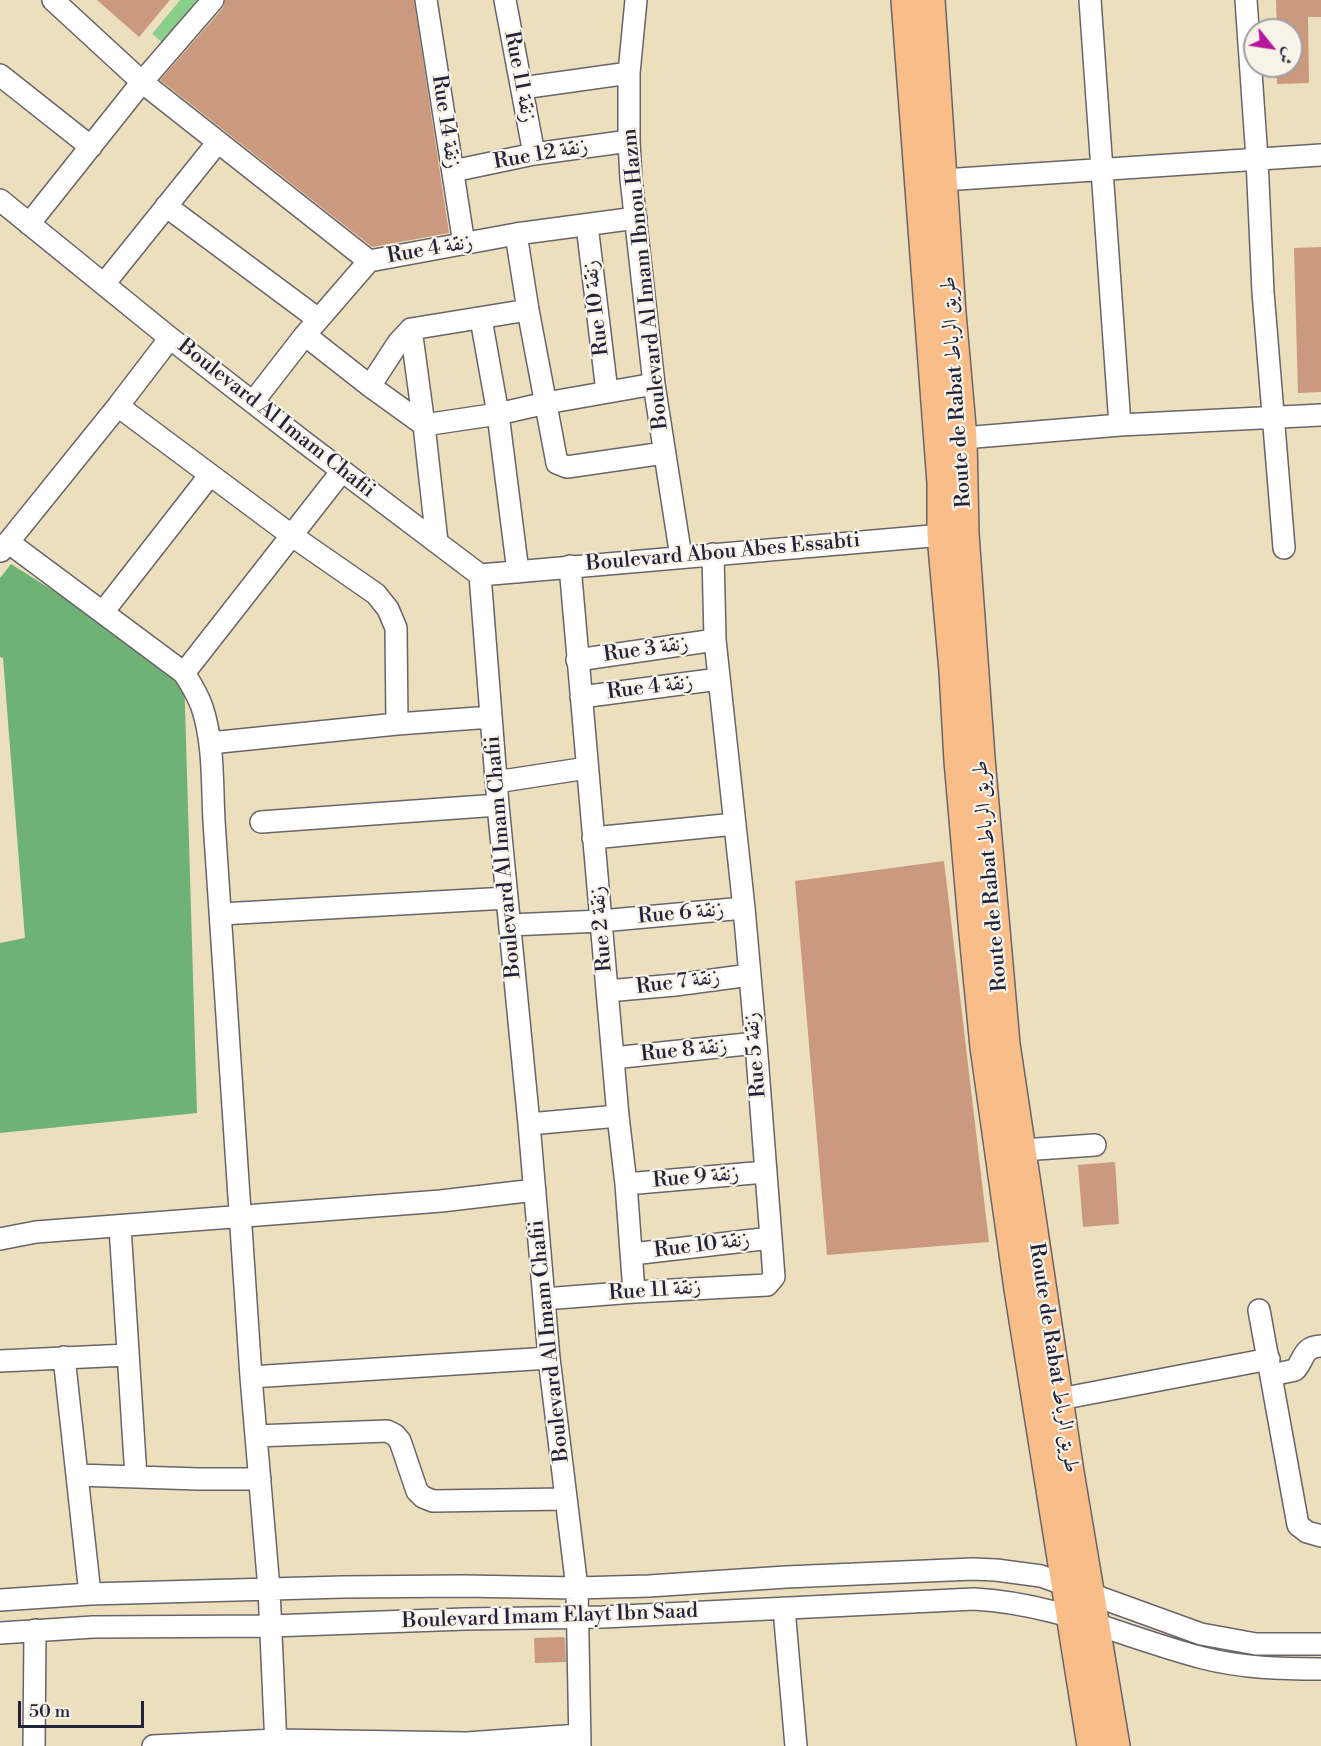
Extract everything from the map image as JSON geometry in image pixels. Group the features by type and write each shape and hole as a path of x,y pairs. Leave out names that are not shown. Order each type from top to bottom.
{"main road":[{"name":"Route de Rabat طريق الرباط","path":"904,0 940,472 953,534 982,770 1006,1044 1070,1472 1116,1746"},
{"name":"Route de Rabat طريق الرباط","path":"931,0 952,313 963,438 953,534 953,671 958,761 973,934 984,1047 1017,1278 1091,1746"}],"street":[{"path":"53,0 142,81 369,261"},
{"path":"29,224 142,81 213,0"},
{"name":"Rue 14 زنقة","path":"426,0 464,244"},
{"name":"Rue 11 زنقة","path":"505,0 534,154"},
{"name":"Boulevard Al Imam Ibnou Hazm","path":"636,0 629,73 631,179 654,384 681,557"},
{"path":"1090,0 1120,425"},
{"path":"1246,0 1263,292 1284,548"},
{"path":"522,88 629,73"},
{"path":"0,75 91,147"},
{"path":"104,284 218,141"},
{"name":"Rue 12 زنقة","path":"453,171 534,154 629,141"},
{"path":"943,180 1321,155"},
{"name":"Boulevard Al Imam Chafii","path":"0,200 170,338 480,575 498,805 549,1358 577,1588 580,1741"},
{"path":"166,206 312,327 370,386 424,425 498,414 654,384"},
{"name":"Rue 4 زنقة","path":"253,402 312,327 369,261 516,234 636,218"},
{"name":"Rue 10 زنقة","path":"587,225 607,392"},
{"path":"516,234 557,463 567,467 664,453"},
{"path":"370,386 398,343 411,329 528,310"},
{"path":"481,319 498,414 518,572"},
{"path":"411,329 437,542"},
{"path":"170,338 4,547 103,612 184,673 202,707 210,743 251,1377 269,1589 275,1743"},
{"path":"118,406 291,535 376,594 388,609 396,628 397,724"},
{"path":"963,438 1120,425 1321,415"},
{"path":"184,673 342,471"},
{"path":"103,612 210,475"},
{"name":"Boulevard Abou Abes Essabti","path":"480,575 953,534"},
{"name":"Rue 5 زنقة","path":"714,554 715,640 744,908 774,1277 767,1285"},
{"name":"Rue 2 زنقة","path":"570,566 634,1292"},
{"name":"Rue 3 زنقة","path":"577,660 715,640"},
{"name":"Rue 4 زنقة","path":"582,697 719,679"},
{"path":"210,743 491,717"},
{"path":"496,782 587,768"},
{"path":"261,822 498,805"},
{"path":"593,838 735,824"},
{"path":"221,914 507,898"},
{"name":"Rue 6 زنقة","path":"510,925 602,921 744,908"},
{"name":"Rue 7 زنقة","path":"607,991 750,975"},
{"name":"Rue 8 زنقة","path":"613,1058 756,1043"},
{"path":"529,1124 618,1116"},
{"path":"1022,1150 1095,1145"},
{"name":"Rue 9 زنقة","path":"626,1184 765,1172"},
{"path":"0,1239 36,1232 441,1202 535,1190"},
{"path":"120,1227 136,1478"},
{"name":"Rue 10 زنقة","path":"632,1254 771,1238"},
{"name":"Rue 11 زنقة","path":"544,1299 767,1285"},
{"path":"1259,1310 1298,1525 1307,1532 1321,1536"},
{"path":"1060,1399 1271,1367 1295,1371 1306,1351 1312,1347 1321,1346"},
{"path":"0,1361 127,1355"},
{"path":"64,1357 90,1594"},
{"path":"251,1377 549,1358"},
{"path":"256,1436 387,1431 400,1441 417,1491 423,1497 433,1501 565,1499"},
{"path":"77,1475 260,1479"},
{"name":"Boulevard Imam Elayt Ibn Saad","path":"0,1600 90,1594 343,1587 649,1586 797,1576 973,1569 1041,1576 1201,1634 1256,1644 1321,1644"},
{"name":"Boulevard Imam Elayt Ibn Saad","path":"0,1633 93,1627 271,1626 578,1617 974,1599 1001,1600 1053,1610 1204,1658 1251,1667 1321,1669"},
{"path":"784,1609 796,1746"},
{"path":"34,1746 35,1630"},
{"path":"153,1746 580,1741"}],"green space":[{"path":"180,0 197,0 162,42 152,34"},
{"path":"11,564 184,673 197,1113 0,1133 0,943 25,938 3,658 0,657 0,578"}],"building":[{"path":"97,0 170,0 139,37"},
{"path":"225,0 414,0 449,233 372,247 160,80 223,8"},
{"path":"1276,0 1321,0 1321,17 1308,17 1309,83 1277,84 1277,78 1303,78 1303,18 1277,18"},
{"path":"1321,247 1321,392 1298,393 1294,248"},
{"path":"944,861 989,1242 827,1255 795,881"},
{"path":"1115,1162 1119,1224 1083,1227 1078,1165"},
{"path":"534,1638 565,1638 566,1662 535,1663"}]}
